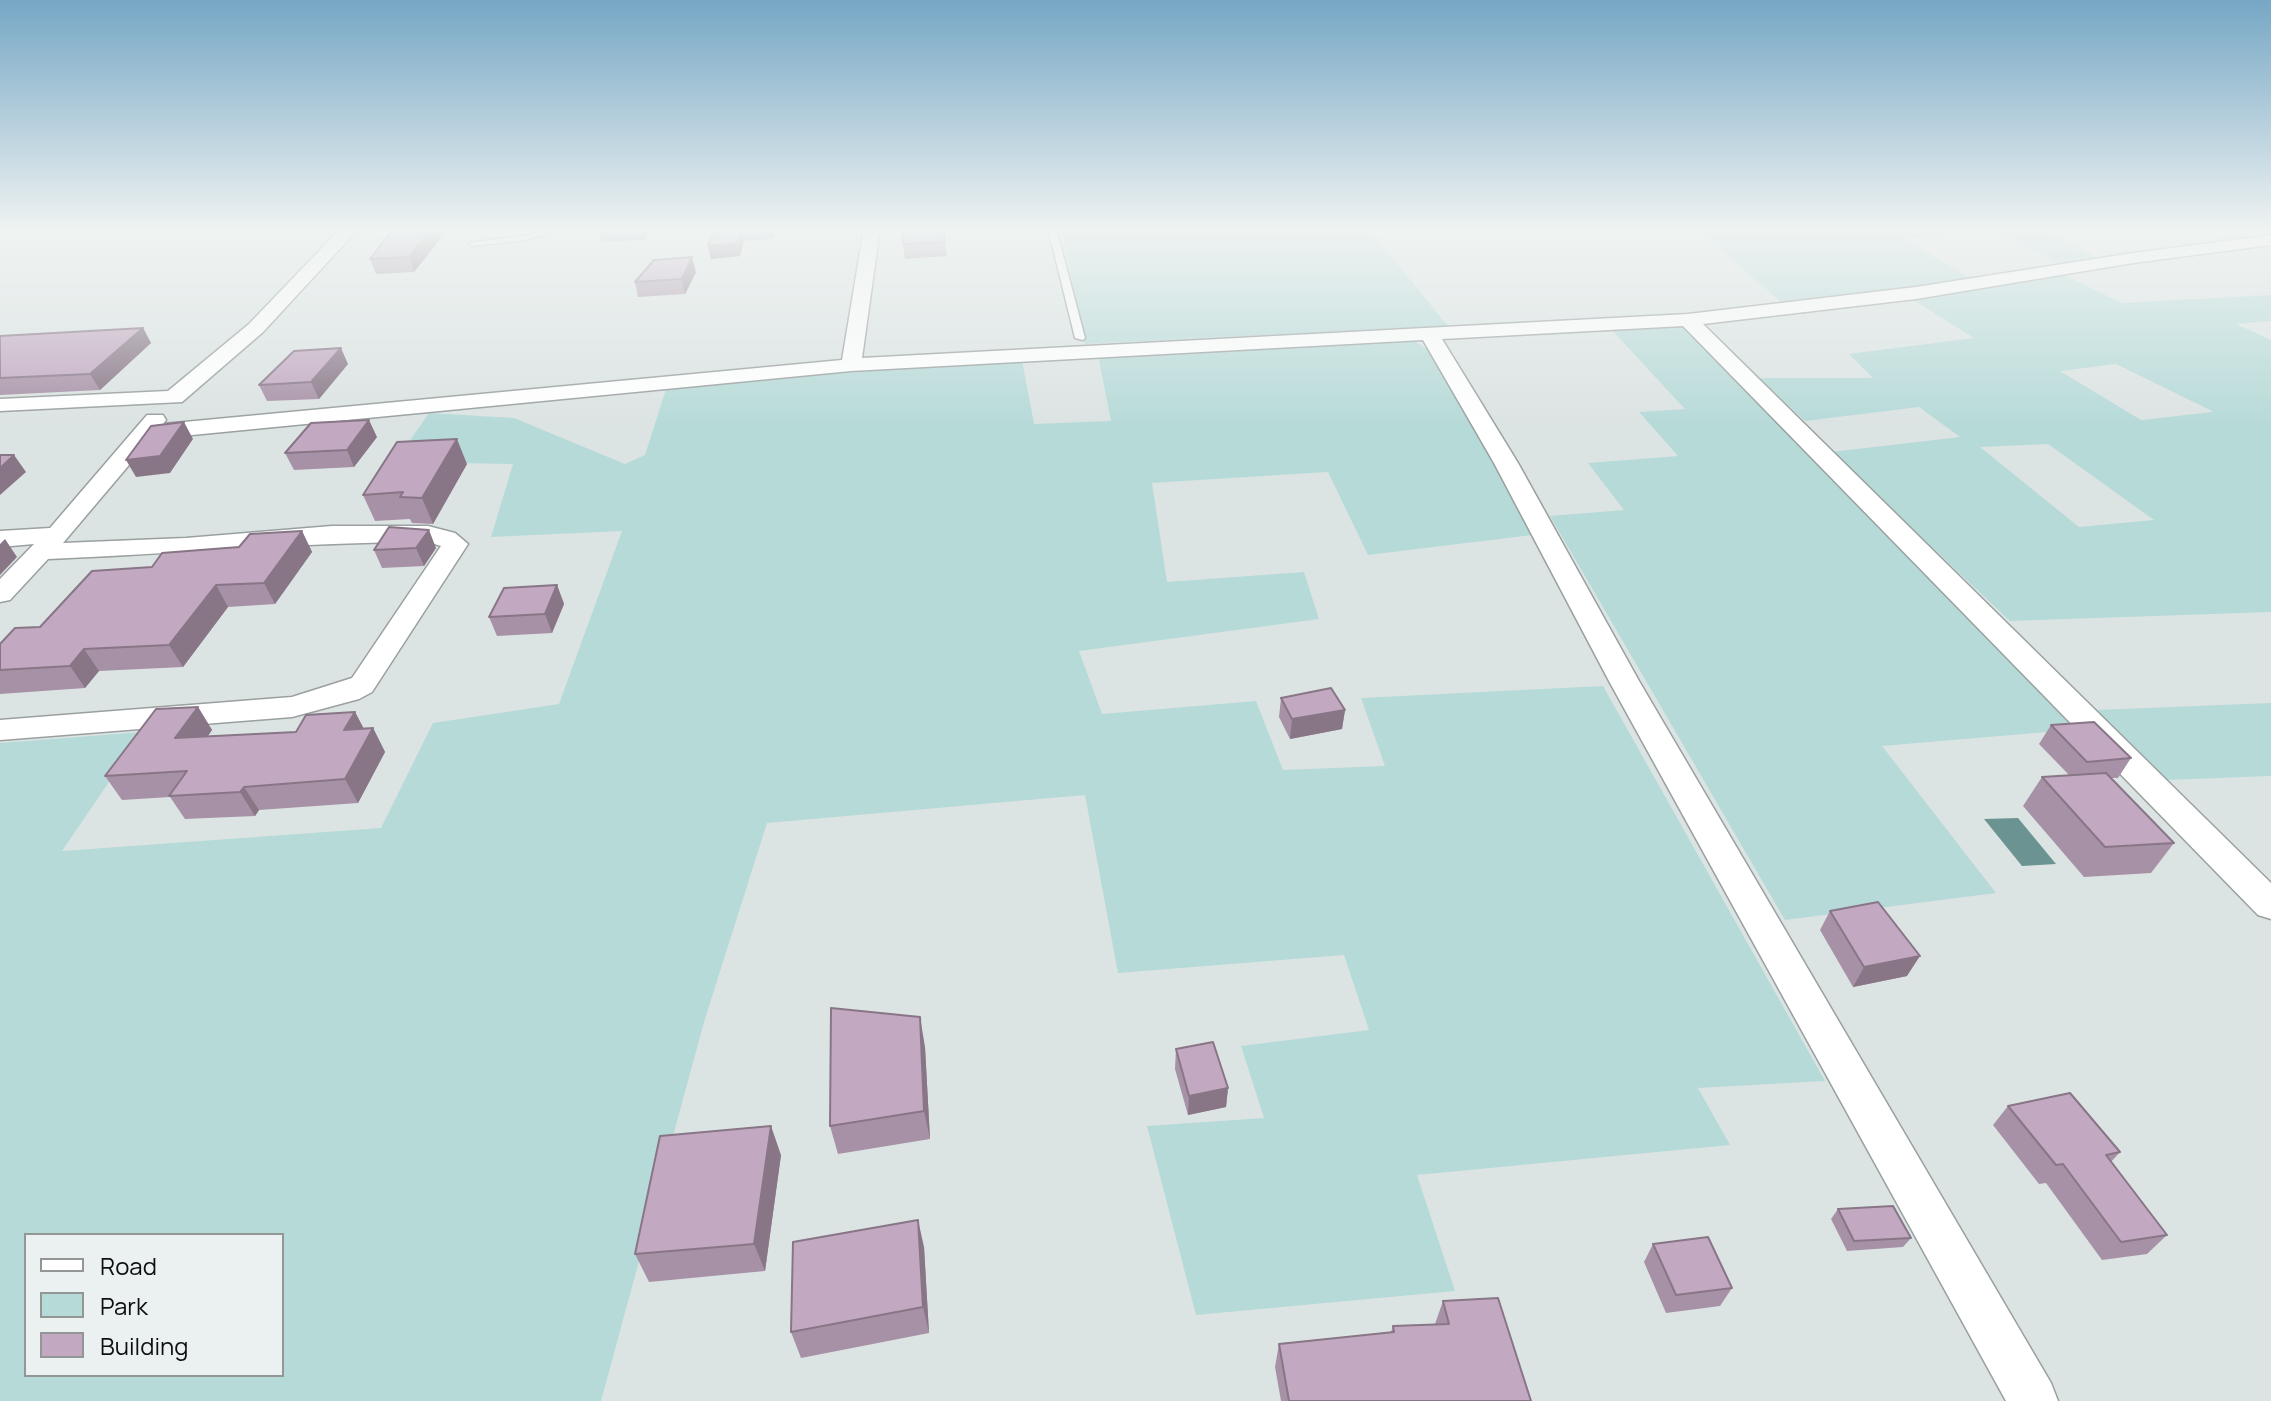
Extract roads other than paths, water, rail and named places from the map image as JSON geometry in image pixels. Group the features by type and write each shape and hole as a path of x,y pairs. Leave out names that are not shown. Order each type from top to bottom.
{"street":[{"path":"0,594 49,544 174,397 256,328 289,293"},
{"path":"851,365 862,293"},
{"path":"144,433 851,365 1688,320 1913,293"},
{"path":"1688,320 2271,905"},
{"path":"1429,334 1506,463 1624,681 2033,1401"},
{"path":"0,405 174,397"},
{"path":"0,539 49,544 186,546 332,534 428,534 446,538 455,544 362,685 348,692 292,707 0,730"}],"lane":[{"path":"1069,293 1080,338"}]}
